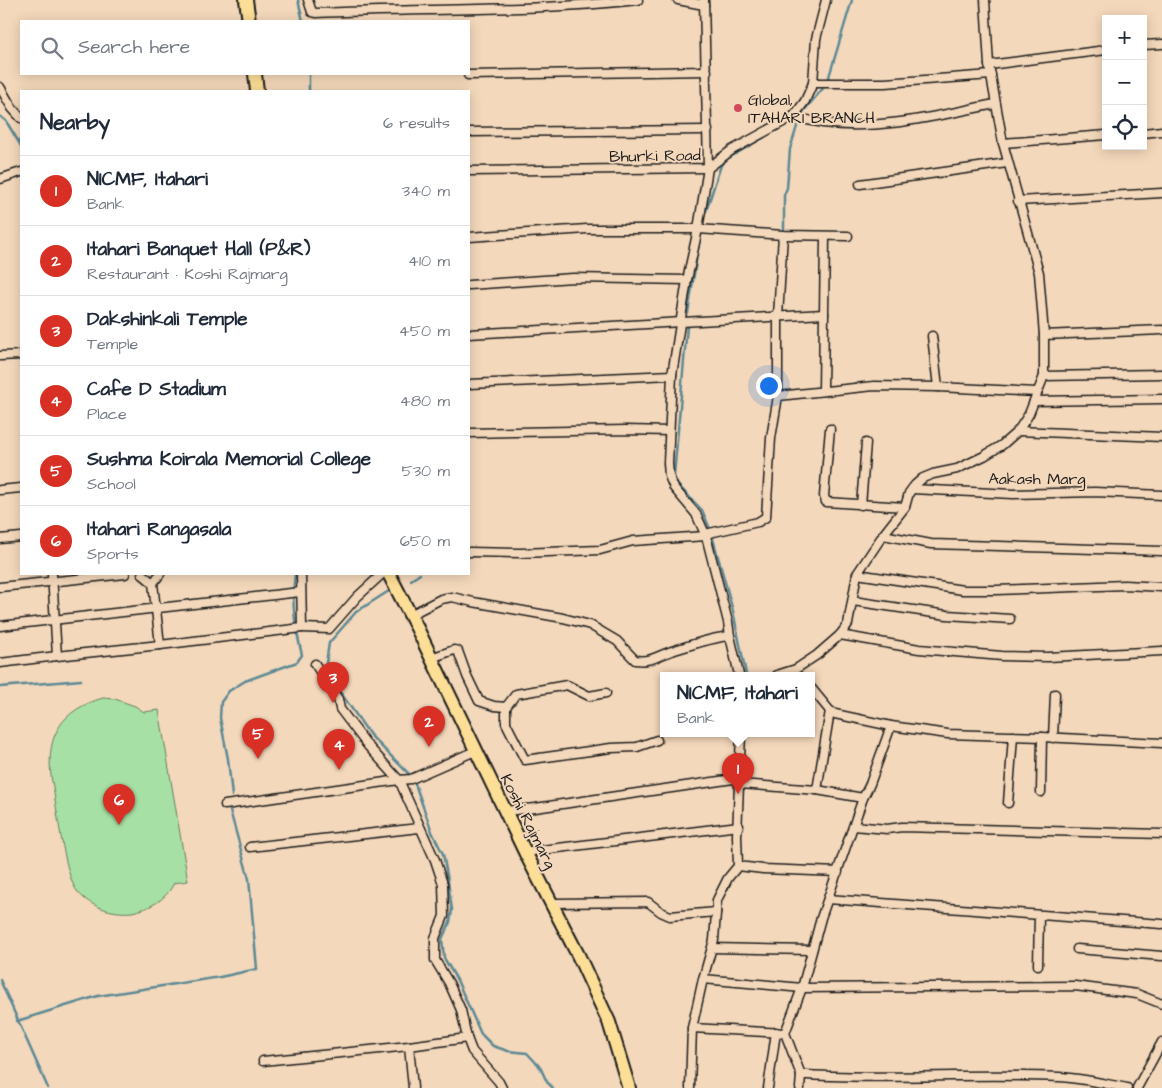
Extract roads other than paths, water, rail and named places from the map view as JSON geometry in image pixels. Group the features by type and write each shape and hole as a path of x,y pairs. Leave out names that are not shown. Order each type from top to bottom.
{"main road":[{"path":"246,0 249,20"},
{"path":"255,75 257,90"},
{"name":"Koshi Rajmarg","path":"390,575 525,852 579,957 609,1022 629,1088"}],"street":[{"path":"308,0 312,12 316,13 595,5 638,0"},
{"path":"678,0 704,3 708,168 672,375 668,463 674,488 696,514 706,535 738,672"},
{"name":"Bhurki Road","path":"470,171 708,168 732,150 794,116 805,101 813,83 816,38 826,0"},
{"path":"799,672 840,635 848,624 857,574 883,535 905,508 912,489 923,478 957,469 1002,445 1018,431 1029,414 1044,376 1044,335 1039,273 1007,163 995,104 989,65 984,0"},
{"path":"1147,45 1162,44"},
{"path":"989,65 1102,51"},
{"path":"468,76 706,72"},
{"path":"813,83 885,83 991,75"},
{"path":"0,87 12,108 20,117"},
{"path":"794,116 802,120 836,125 866,126 919,119 995,104"},
{"path":"470,132 708,130"},
{"path":"1147,133 1162,131"},
{"path":"1003,143 1102,135"},
{"path":"860,184 1007,163"},
{"path":"0,179 20,172"},
{"path":"1018,201 1162,193"},
{"path":"470,237 587,229 698,229 783,236 848,236"},
{"path":"470,552 521,553 600,550 633,541 706,535 758,522 766,517 771,438 778,396 778,316 783,236"},
{"path":"823,391 825,237"},
{"path":"470,285 573,278 687,280"},
{"path":"470,334 824,314"},
{"path":"1044,335 1162,330"},
{"path":"932,336 938,387"},
{"path":"0,356 20,355"},
{"path":"1044,376 1162,374"},
{"path":"470,384 672,375"},
{"path":"778,396 874,386 1038,392"},
{"path":"1034,401 1162,399"},
{"path":"830,429 825,501 828,503 905,508"},
{"path":"470,432 669,431"},
{"path":"1018,431 1162,437"},
{"path":"861,505 866,443"},
{"path":"0,490 20,488"},
{"name":"Aakash Marg","path":"912,489 1013,494 1095,492 1162,495"},
{"path":"883,535 931,544 1162,551"},
{"path":"0,539 20,537"},
{"path":"857,574 962,590 1125,585 1162,587"},
{"path":"0,587 53,577 101,575"},
{"path":"143,575 153,583"},
{"path":"159,575 153,583 160,645"},
{"path":"299,629 298,592 301,575"},
{"path":"0,663 285,630 329,629 381,575"},
{"path":"53,577 57,656"},
{"path":"0,626 298,592"},
{"path":"410,615 441,599 452,597 563,618 590,625 617,641 635,660 647,661 718,637 730,636"},
{"path":"852,601 947,615 1010,619"},
{"path":"840,635 919,649 1002,656 1048,657 1162,650"},
{"path":"431,658 457,650 479,700 494,706 506,707"},
{"path":"315,664 338,699 340,709 368,746 399,780 435,860 443,884 444,916 434,938 435,960 449,983 461,1010 472,1051 502,1088"},
{"path":"606,693 589,696 567,685 516,694 506,707 506,723 526,760 611,748 637,747 657,740"},
{"path":"815,693 830,711 835,714 891,726 948,734 1042,736 1162,743"},
{"path":"1053,738 1055,694"},
{"path":"817,790 830,711"},
{"path":"800,1088 801,1075 785,1033 802,988 828,899 863,798 891,726"},
{"path":"1008,803 1013,736"},
{"path":"1041,792 1042,736"},
{"path":"690,1088 692,1028 702,979 714,940 717,900 728,878 738,866 737,836 739,826 741,737"},
{"path":"225,805 411,779 475,751"},
{"path":"505,811 740,781 817,790 863,798"},
{"path":"525,852 739,826"},
{"path":"854,826 888,829 902,827 1162,834"},
{"path":"250,847 419,828"},
{"path":"738,866 838,872"},
{"path":"828,899 1162,924"},
{"path":"552,904 648,902 670,916 716,912"},
{"path":"1038,965 1039,915"},
{"path":"712,948 812,950"},
{"path":"1077,949 1162,956"},
{"path":"702,979 802,988 1075,986 1137,994 1162,1004"},
{"path":"692,1028 785,1033"},
{"path":"768,1088 776,1032"},
{"path":"263,1061 467,1038"},
{"path":"1137,1088 1162,1042"},
{"path":"409,1046 412,1088"},
{"path":"801,1075 1062,1077 1127,1088"}],"waterway":[{"path":"298,0 303,20"},
{"path":"828,80 852,0"},
{"path":"309,75 309,90"},
{"path":"802,113 825,86"},
{"path":"0,116 6,121 20,144"},
{"path":"706,211 721,165 727,159 793,120"},
{"path":"784,229 784,195 787,188 790,149 799,120"},
{"path":"688,313 700,236"},
{"path":"687,326 674,476 676,483 702,510 710,529"},
{"path":"712,535 733,611 746,672"},
{"path":"232,796 228,759 220,718 221,702 229,691 245,681 297,662 302,655 294,614 295,575"},
{"path":"411,580 418,575"},
{"path":"392,589 356,612 329,643 325,670 370,735 413,778 432,832 443,854 447,875 452,910 450,922 442,939 444,958 457,980 481,1034 493,1046 508,1051 527,1053 540,1067 547,1082 553,1088"},
{"path":"0,687 81,680"},
{"path":"17,1021 98,996 220,977 257,969 249,879 229,807"},
{"path":"0,980 48,1088"}],"place":[{"name":"Global, ITAHARI BRANCH","path":"738,108"},
{"name":"Dakshinkali Temple","path":"333,703"},
{"name":"Itahari Banquet Hall (P&R)","path":"429,747"},
{"name":"Sushma Koirala Memorial College","path":"258,759"},
{"name":"Cafe D Stadium","path":"339,770"},
{"name":"NICMF, Itahari","path":"738,794"},
{"name":"Itahari Rangasala","path":"119,825"}]}
